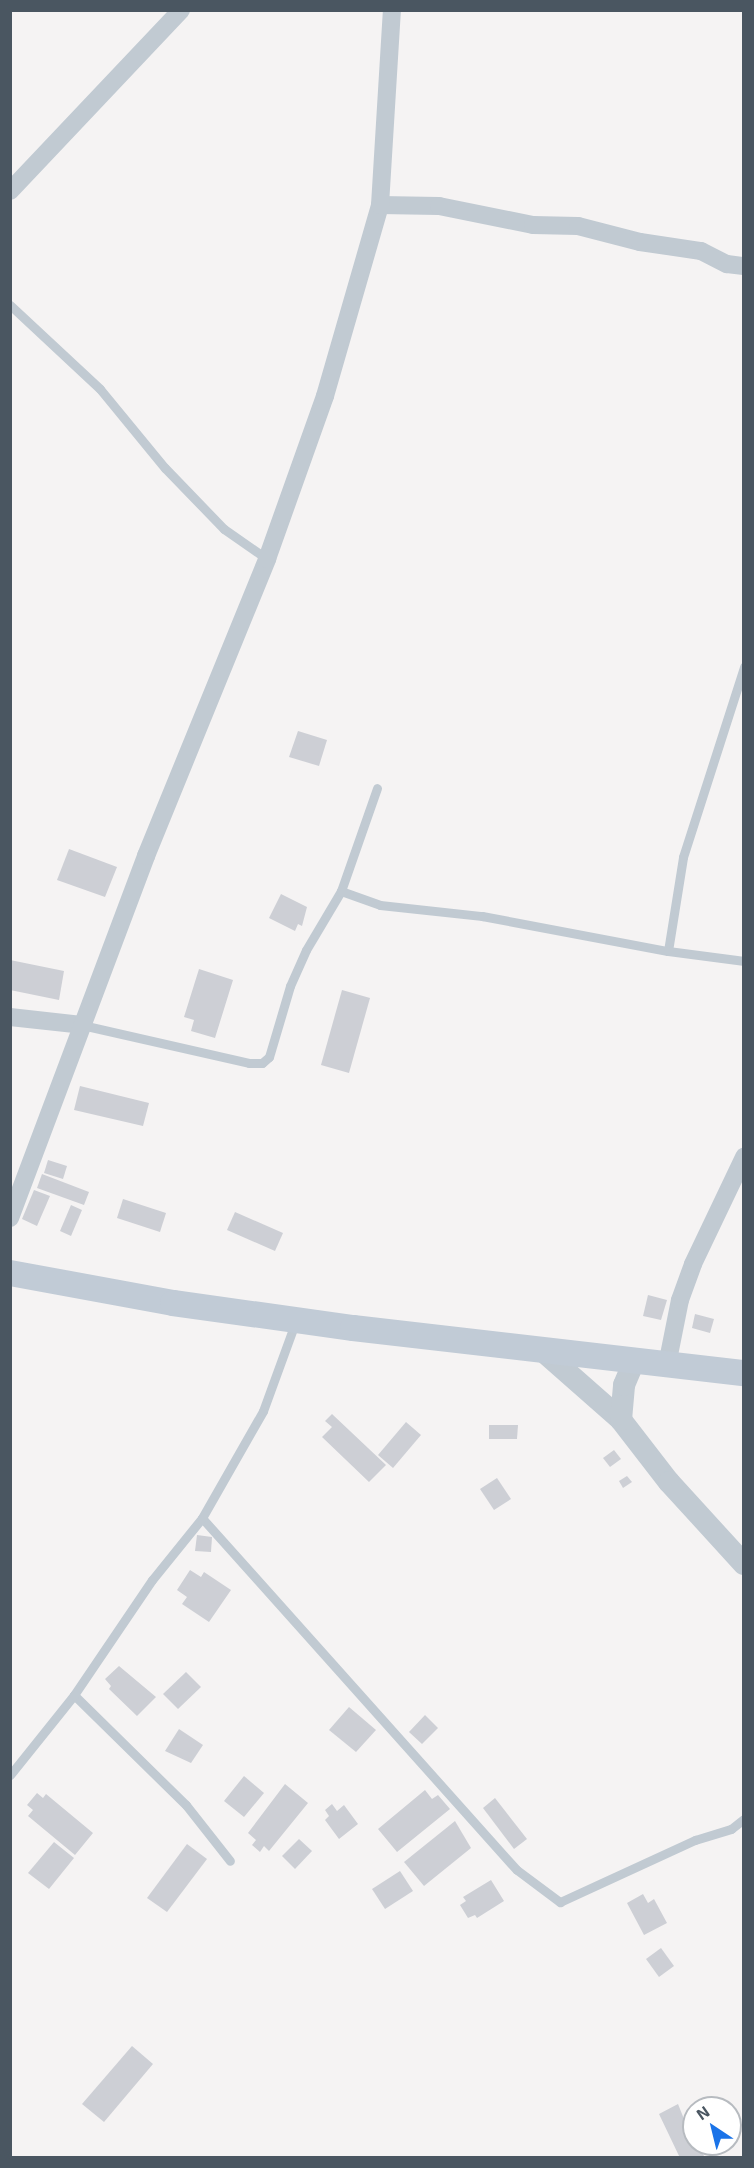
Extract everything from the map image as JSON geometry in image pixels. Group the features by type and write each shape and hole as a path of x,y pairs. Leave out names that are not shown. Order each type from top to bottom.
{"main road":[{"path":"10,1273 296,1320 544,1352 744,1373"}],"street":[{"path":"10,191 181,10"},
{"path":"10,1218 146,856 267,559 325,396 380,205 392,10"},
{"path":"380,205 439,206 533,225 578,226 640,242 701,251 727,264 744,266"},
{"path":"10,1017 82,1024"},
{"path":"667,1365 680,1300 693,1264 744,1157"},
{"path":"544,1352 621,1420 669,1482 744,1564"},
{"path":"621,1420 624,1385 634,1361"}],"lane":[{"path":"10,305 100,389 165,468 224,529 267,559"},
{"path":"668,951 683,857 744,668"},
{"path":"82,1024 249,1063 262,1063 269,1057 290,986 306,950 341,891 376,788"},
{"path":"341,891 380,904 482,916 668,951 744,961"},
{"path":"10,1775 74,1695 152,1580 202,1518 263,1411 296,1320"},
{"path":"202,1518 517,1870 560,1902 695,1840 731,1829 744,1819"},
{"path":"74,1695 186,1805 231,1861"}],"building":[{"path":"298,731 327,740 319,766 289,757"},
{"path":"69,849 117,867 105,897 57,880"},
{"path":"281,894 307,907 302,926 298,924 295,931 269,918"},
{"path":"10,960 64,971 59,1000 10,990"},
{"path":"199,969 233,980 215,1038 191,1031 194,1020 184,1017"},
{"path":"342,990 370,998 349,1073 321,1065"},
{"path":"80,1086 149,1103 143,1126 74,1110"},
{"path":"48,1160 67,1166 63,1179 44,1173"},
{"path":"42,1174 89,1192 84,1205 37,1188"},
{"path":"34,1190 50,1196 37,1226 22,1219"},
{"path":"123,1199 166,1213 160,1232 117,1218"},
{"path":"71,1205 82,1210 71,1236 60,1231"},
{"path":"235,1212 283,1233 275,1251 227,1230"},
{"path":"648,1295 667,1300 661,1320 643,1316"},
{"path":"695,1314 714,1319 710,1333 692,1328"},
{"path":"332,1414 386,1465 369,1482 322,1437 332,1427 325,1421"},
{"path":"406,1422 421,1435 393,1468 378,1455"},
{"path":"489,1425 518,1425 517,1439 489,1439"},
{"path":"614,1450 621,1459 610,1467 603,1458"},
{"path":"627,1476 632,1482 623,1488 619,1481"},
{"path":"497,1478 511,1499 494,1510 480,1489"},
{"path":"197,1535 212,1537 211,1552 195,1551"},
{"path":"190,1570 201,1577 204,1572 231,1590 209,1622 182,1604 187,1597 177,1590"},
{"path":"119,1666 156,1697 137,1716 109,1689 111,1686 105,1679"},
{"path":"186,1672 201,1687 178,1709 163,1694"},
{"path":"349,1707 376,1730 356,1752 329,1730"},
{"path":"425,1715 438,1728 422,1744 409,1732"},
{"path":"179,1729 203,1745 191,1763 165,1751"},
{"path":"244,1776 264,1793 244,1817 224,1801"},
{"path":"285,1784 308,1803 269,1851 264,1846 260,1852 252,1845 256,1840 248,1833"},
{"path":"425,1790 432,1799 438,1795 450,1809 397,1852 378,1829"},
{"path":"37,1793 43,1798 46,1794 93,1833 75,1855 28,1816 33,1810 27,1805"},
{"path":"495,1798 527,1839 514,1849 483,1808"},
{"path":"332,1804 337,1811 344,1805 358,1824 339,1839 325,1820 329,1816 325,1810"},
{"path":"455,1821 471,1848 424,1886 404,1862"},
{"path":"299,1839 312,1851 295,1869 282,1856"},
{"path":"54,1842 74,1858 49,1889 28,1873"},
{"path":"187,1844 207,1859 167,1912 147,1898"},
{"path":"400,1871 413,1891 385,1909 372,1889"},
{"path":"491,1880 504,1901 477,1918 475,1915 468,1918 460,1905 466,1901 463,1897"},
{"path":"643,1894 648,1903 654,1899 667,1923 644,1935 627,1903"},
{"path":"661,1948 674,1966 659,1977 646,1959"},
{"path":"132,2046 153,2064 104,2122 82,2104"},
{"path":"678,2104 682,2114 682,2156 704,2156 705,2158 680,2158 659,2114"}]}
